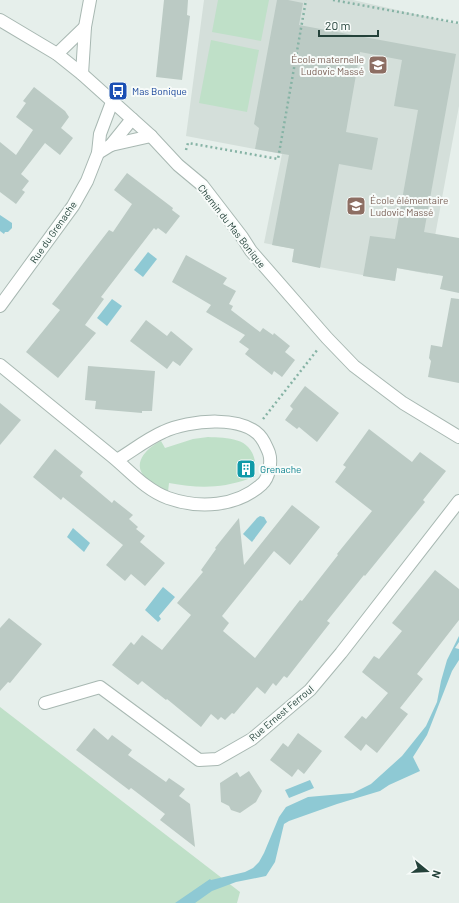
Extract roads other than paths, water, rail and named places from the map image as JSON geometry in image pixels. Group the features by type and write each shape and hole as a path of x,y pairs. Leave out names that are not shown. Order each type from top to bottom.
{"street":[{"path":"82,74 85,28 90,0"},
{"name":"Chemin du Mas Bonique","path":"0,20 57,54 82,74 151,136 178,165 202,185 251,251 327,338 354,366 403,403 459,437"},
{"path":"57,54 85,28"},
{"name":"Rue du Grenache","path":"0,306 73,206 87,182 98,153 100,134 112,102"},
{"path":"111,145 132,119"},
{"path":"98,153 111,145 151,136"},
{"path":"0,366 117,460 148,488 168,498 194,504 222,504 247,496 264,483 270,468 270,454 262,439 254,431 244,426 226,422 206,422 178,427 163,432 117,460"},
{"name":"Rue Ernest Ferroul","path":"45,703 100,687 199,760 217,759 252,739 310,690 341,653 459,501"}],"water":[{"path":"0,215 12,223 12,228 4,234 0,231"},
{"path":"148,252 157,259 143,277 134,270"},
{"path":"112,299 122,306 107,326 97,318"},
{"path":"260,516 264,517 267,522 252,542 243,534"},
{"path":"73,528 90,543 84,552 67,537"},
{"path":"163,587 175,597 159,616 161,619 158,622 145,610"},
{"path":"459,636 459,642 455,648 459,649 459,660 452,671 427,735 413,757 420,771 389,785 380,791 337,804 284,824 275,862 266,876 236,882 212,891 195,903 175,903 210,879 245,872 253,868 259,862 264,853 279,817 286,807 308,797 353,793 371,784 402,756 426,726 437,702 447,660"},
{"path":"310,780 314,788 289,798 285,790"}],"place":[{"name":"École maternelle Ludovic Massé","path":"378,65"},
{"name":"Mas Bonique","path":"118,91"},
{"name":"École élémentaire Ludovic Massé","path":"356,206"},
{"name":"Grenache","path":"246,469"}]}
